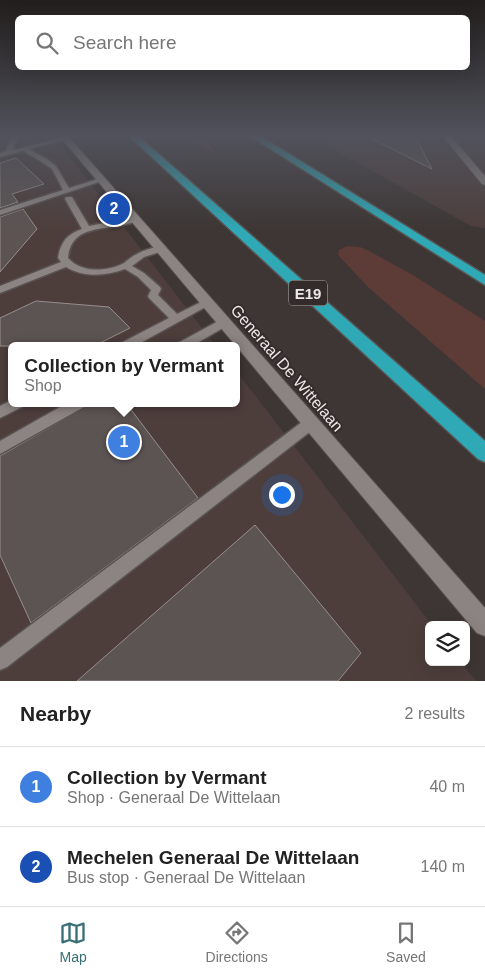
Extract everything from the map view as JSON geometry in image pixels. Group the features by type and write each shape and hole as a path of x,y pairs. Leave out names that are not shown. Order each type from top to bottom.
{"highway":[{"name":"E19","path":"166,166 485,453"},
{"path":"302,166 485,281"}],"street":[{"name":"Generaal De Wittelaan","path":"89,166 485,625"},
{"path":"471,166 485,182"}],"lane":[{"path":"53,166 60,175 64,187 86,229"},
{"path":"0,213 69,195 101,180"},
{"path":"135,219 86,229 70,239 65,245 62,258 66,263 82,271 104,272 126,266 141,255 160,248"},
{"path":"0,290 66,263"},
{"path":"126,266 141,275 156,289 153,296 176,319"},
{"path":"133,342 207,302"},
{"path":"189,342 224,322"},
{"path":"0,448 72,407"},
{"path":"0,660 311,423"}],"shaded area":[{"path":"0,166 77,166 213,342 8,342 8,407 240,407 240,376 429,621 425,621 425,666 464,666 476,681 0,681"},
{"path":"363,166 485,166 485,228 471,226"},
{"path":"347,246 360,247 369,251 413,275 485,321 485,389 368,287 338,255 339,250"}],"building":[{"path":"0,166 24,166 44,184 12,194 18,202 0,208"},
{"path":"23,209 37,229 0,272 0,217"},
{"path":"36,301 109,307 130,328 102,342 8,342 8,346 0,346 0,318"},
{"path":"85,407 129,407 198,498 31,623 0,555 0,456"},
{"path":"255,525 361,653 338,681 77,681"}],"place":[{"name":"Mechelen Generaal De Wittelaan","path":"114,209"},
{"name":"Collection by Vermant","path":"124,442"}]}
